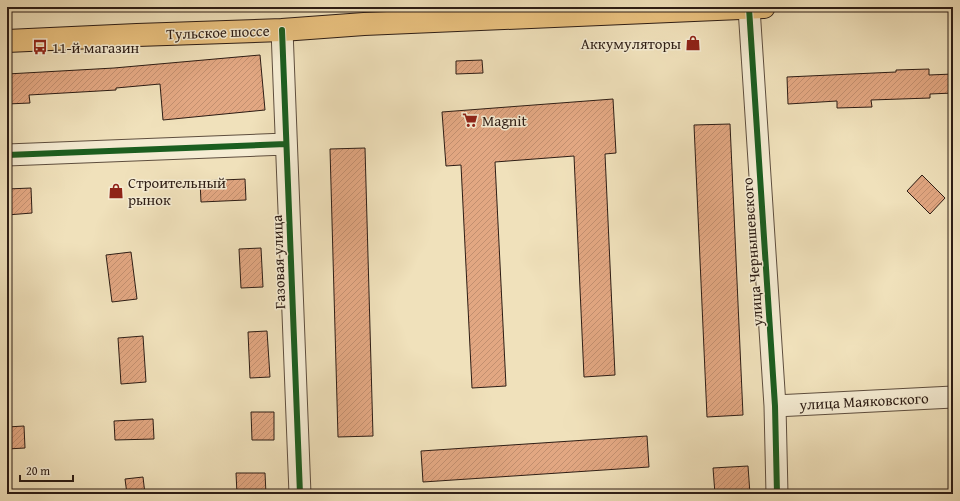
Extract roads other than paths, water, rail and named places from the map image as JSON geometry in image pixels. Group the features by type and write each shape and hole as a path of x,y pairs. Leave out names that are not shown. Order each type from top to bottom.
{"main road":[{"name":"Тульское шоссе","path":"7,41 282,30 364,24 757,7"}],"street":[{"name":"улица Чернышевского","path":"757,7 775,406 777,494"},
{"name":"Газовая улица","path":"282,30 300,494"},
{"path":"7,155 286,144"},
{"name":"улица Маяковского","path":"775,406 953,397"}],"place":[{"name":"Аккумуляторы","path":"693,43"},
{"name":"11-й магазин","path":"40,47"},
{"name":"Magnit","path":"470,120"},
{"name":"Строительный рынок","path":"116,191"}]}
